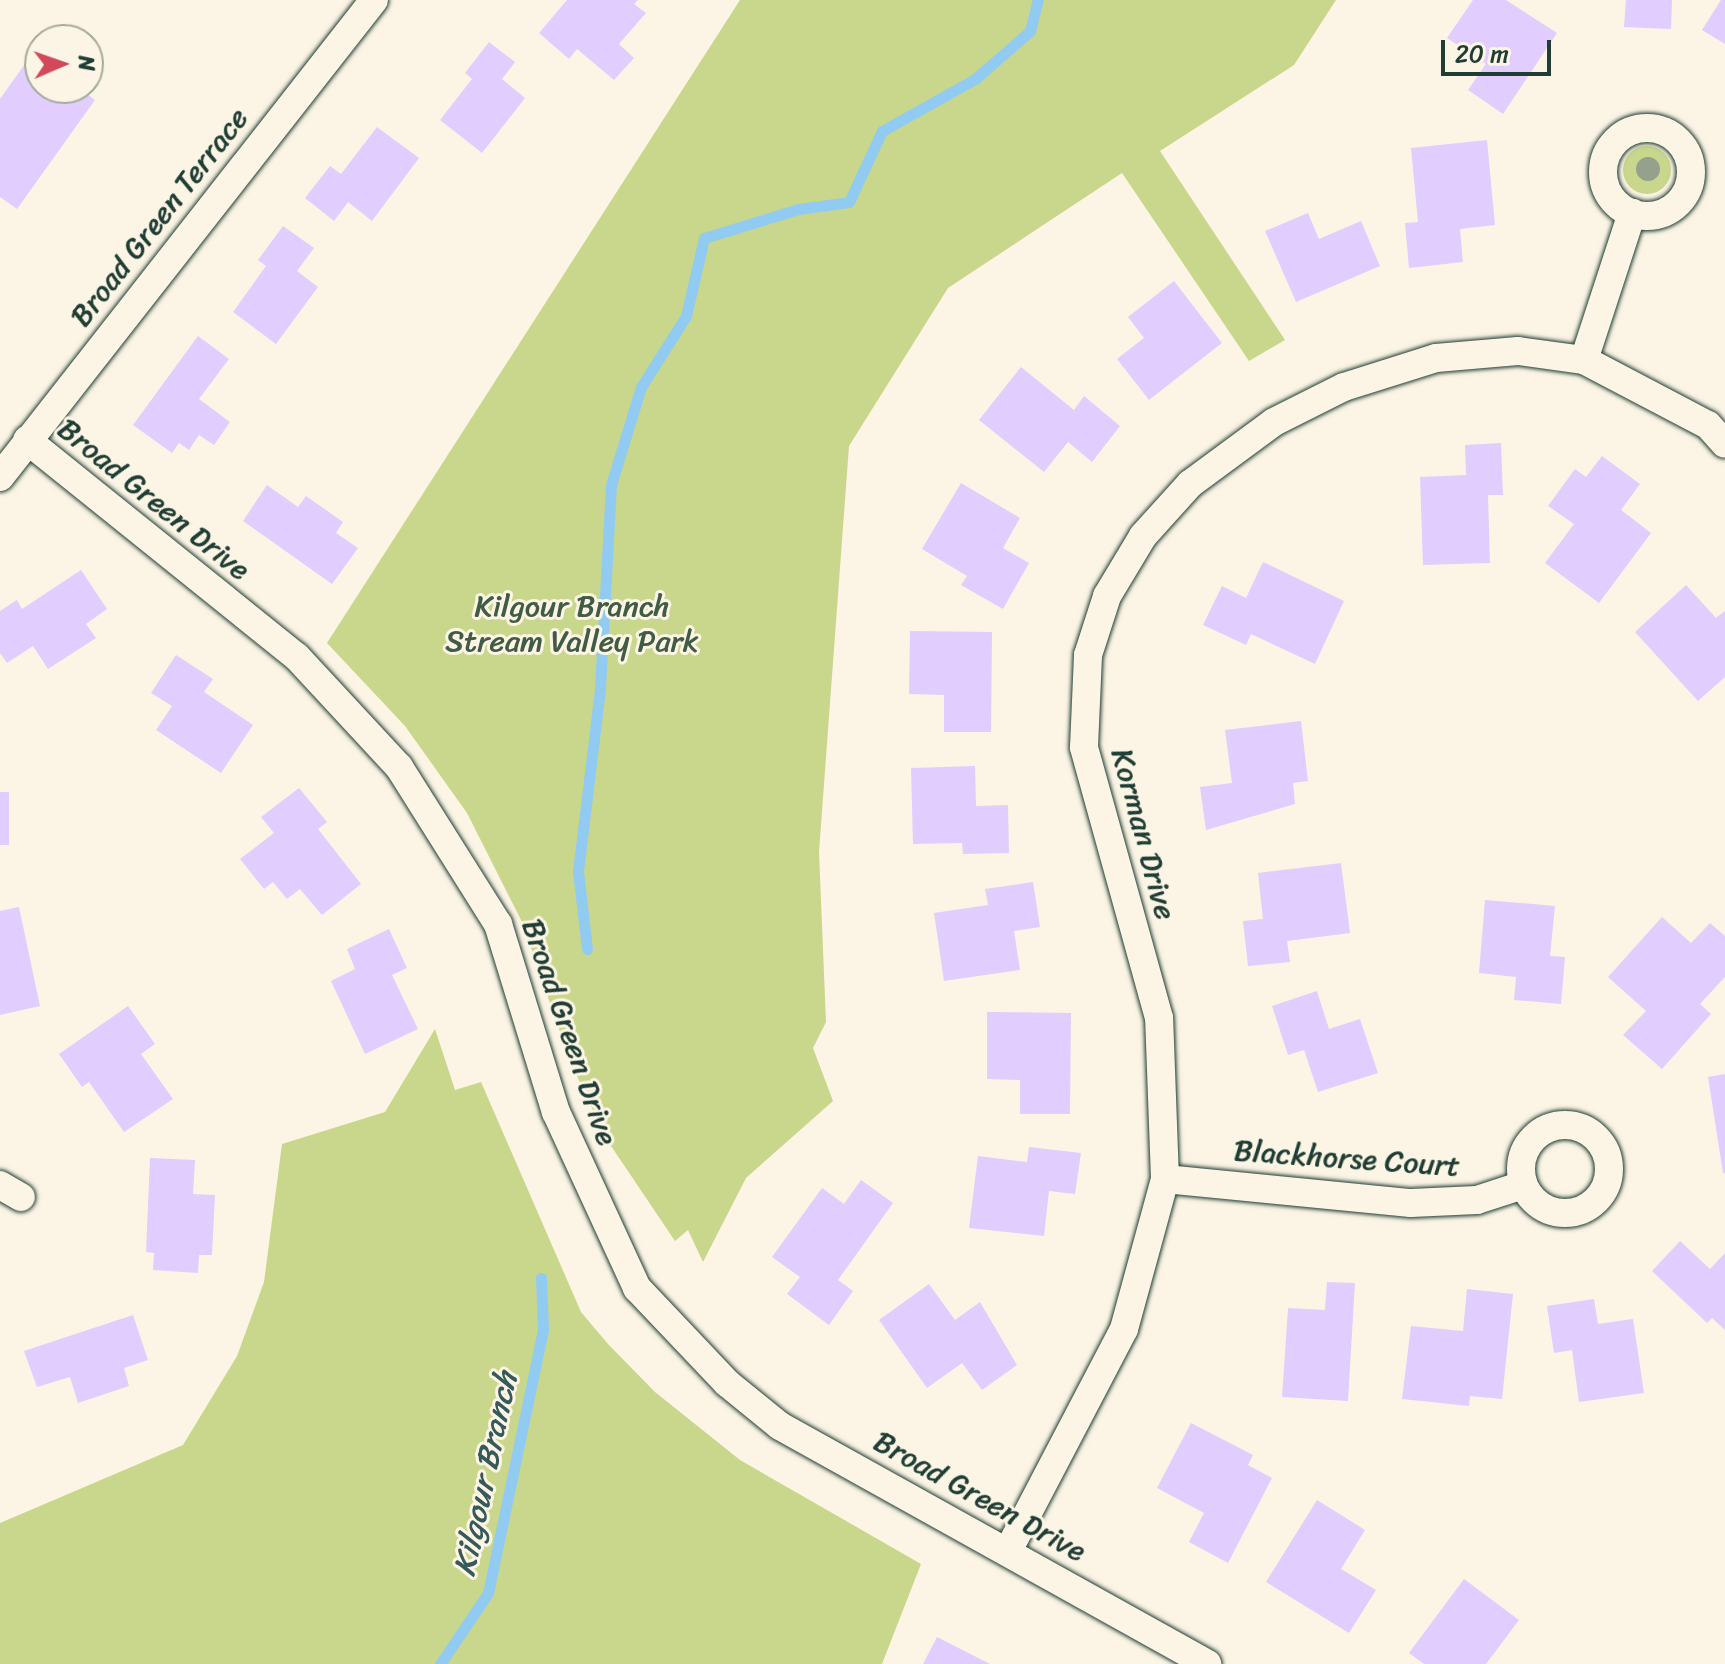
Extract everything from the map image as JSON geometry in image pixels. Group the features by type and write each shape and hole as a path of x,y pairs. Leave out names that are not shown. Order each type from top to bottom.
{"street":[{"name":"Broad Green Terrace","path":"0,477 374,0"},
{"path":"1584,360 1632,213"},
{"name":"Korman Drive","path":"1009,1549 1124,1329 1165,1179 1159,1018 1084,747 1088,655 1107,596 1143,536 1190,484 1274,422 1344,387 1436,358 1518,351 1584,360 1708,425 1725,444"},
{"name":"Broad Green Drive","path":"27,440 297,657 399,767 498,924 556,1112 637,1288 727,1383 780,1426 1009,1549 1207,1664"},
{"name":"Blackhorse Court","path":"1165,1179 1411,1203 1477,1200 1523,1185"}],"green space":[{"name":"Kilgour Branch Stream Valley Park","path":"740,0 1336,0 1294,65 1160,151 1285,340 1249,361 1122,173 948,288 849,446 819,852 826,1022 813,1048 833,1101 746,1178 703,1262 688,1230 675,1241 605,1137 570,1061 522,922 467,813 405,726 327,643"},
{"path":"1647,146 1664,153 1671,170 1664,187 1647,194 1630,187 1623,170 1630,153"},
{"path":"435,1029 455,1090 481,1082 581,1312 608,1344 655,1392 740,1460 921,1564 882,1664 0,1664 0,1523 183,1445 237,1356 264,1282 282,1144 385,1112"}],"building":[{"path":"567,0 638,0 634,4 646,13 619,44 634,58 614,80 577,49 569,59 539,33"},
{"path":"1473,0 1506,0 1557,33 1503,114 1468,90 1486,64 1447,38"},
{"path":"1626,0 1672,0 1671,29 1624,27"},
{"path":"1721,0 1725,0 1725,44 1702,30"},
{"path":"489,42 515,62 502,79 525,98 482,153 440,120 472,79 465,73"},
{"path":"24,65 24,104 92,104 17,209 0,197 0,99"},
{"path":"377,127 419,158 372,221 348,202 334,221 305,198 330,166 341,174"},
{"path":"1487,140 1495,225 1460,229 1463,262 1409,268 1405,223 1418,222 1411,148"},
{"path":"1308,213 1319,239 1361,221 1380,266 1296,302 1265,231"},
{"path":"283,226 314,248 297,271 318,287 276,344 233,312 266,266 258,260"},
{"path":"1174,281 1222,343 1149,400 1117,359 1144,338 1128,317"},
{"path":"198,336 229,359 199,399 230,422 214,445 199,435 189,450 179,443 172,453 133,425"},
{"path":"1021,367 1074,410 1084,396 1120,426 1092,462 1068,442 1044,472 979,420"},
{"path":"1501,443 1503,495 1488,495 1490,563 1423,565 1420,477 1466,475 1465,445"},
{"path":"1602,456 1640,484 1621,510 1651,533 1599,603 1545,563 1574,524 1548,506 1575,469 1586,477"},
{"path":"961,483 1020,518 1003,548 1029,563 1003,609 961,585 967,576 922,549"},
{"path":"267,485 298,507 306,496 343,522 336,533 358,548 332,584 243,521"},
{"path":"1263,562 1344,601 1315,664 1251,634 1246,645 1203,625 1222,586 1246,598"},
{"path":"81,570 107,609 86,624 96,638 48,669 33,646 7,663 0,653 0,611 17,600 22,609"},
{"path":"1686,585 1716,618 1725,611 1725,677 1698,701 1635,632"},
{"path":"910,631 992,632 991,732 944,732 944,695 909,694"},
{"path":"176,655 213,679 204,692 253,725 221,773 156,730 172,706 151,693"},
{"path":"1301,721 1308,781 1293,783 1295,804 1206,830 1200,787 1232,783 1225,730"},
{"path":"975,766 976,806 1008,805 1009,853 963,854 962,843 913,844 911,768"},
{"path":"299,788 327,822 318,829 361,884 322,915 300,889 287,899 273,882 264,889 240,859 274,833 261,817"},
{"path":"0,792 9,792 9,845 0,845"},
{"path":"1341,863 1350,933 1287,941 1290,962 1248,966 1243,921 1263,919 1258,873"},
{"path":"1033,882 1040,927 1014,931 1020,970 944,981 934,913 988,905 985,889"},
{"path":"1485,900 1555,906 1550,956 1565,957 1561,1004 1514,1000 1516,977 1479,973"},
{"path":"19,907 40,1006 0,1015 0,911"},
{"path":"1662,917 1691,943 1710,923 1725,936 1725,977 1700,1004 1711,1014 1662,1069 1623,1035 1646,1011 1608,977"},
{"path":"389,929 407,968 392,975 418,1029 365,1054 331,981 355,969 347,949"},
{"path":"1317,991 1329,1029 1360,1019 1378,1073 1318,1092 1304,1050 1288,1055 1272,1006"},
{"path":"128,1006 155,1044 141,1054 173,1099 124,1132 89,1082 82,1087 59,1054"},
{"path":"987,1012 1071,1013 1070,1114 1020,1114 1020,1080 987,1079"},
{"path":"1725,1074 1725,1173 1723,1173 1708,1077"},
{"path":"1029,1147 1081,1153 1075,1194 1049,1191 1044,1236 969,1228 978,1156 1027,1162"},
{"path":"150,1158 195,1160 193,1194 215,1195 212,1255 199,1255 198,1273 153,1270 154,1253 146,1252"},
{"path":"861,1180 893,1203 838,1280 853,1291 829,1325 787,1294 800,1277 772,1257 822,1188 844,1204"},
{"path":"1680,1241 1710,1269 1725,1253 1725,1330 1712,1318 1707,1323 1652,1271"},
{"path":"1327,1282 1355,1283 1348,1401 1282,1397 1288,1308 1325,1310"},
{"path":"929,1284 955,1320 980,1302 1017,1365 982,1390 962,1363 927,1388 879,1320"},
{"path":"1467,1289 1513,1294 1502,1399 1470,1396 1469,1406 1402,1399 1411,1326 1463,1331"},
{"path":"1594,1299 1598,1324 1633,1319 1644,1393 1579,1402 1572,1350 1554,1353 1547,1306"},
{"path":"133,1315 148,1360 124,1368 129,1386 78,1403 70,1377 37,1387 24,1351"},
{"path":"1191,1423 1253,1455 1248,1465 1272,1478 1228,1563 1189,1542 1204,1513 1157,1488"},
{"path":"1317,1500 1365,1530 1341,1569 1376,1590 1349,1633 1266,1582"},
{"path":"1464,1579 1519,1620 1486,1664 1424,1664 1409,1653"},
{"path":"937,1637 990,1664 923,1664"}],"waterway":[{"name":"Kilgour Branch","path":"587,949 578,871 600,688 611,485 641,387 686,316 704,238 798,209 849,202 882,131 975,79 1030,31 1038,0"},
{"name":"Kilgour Branch","path":"440,1664 488,1593 543,1330 541,1278"}]}
